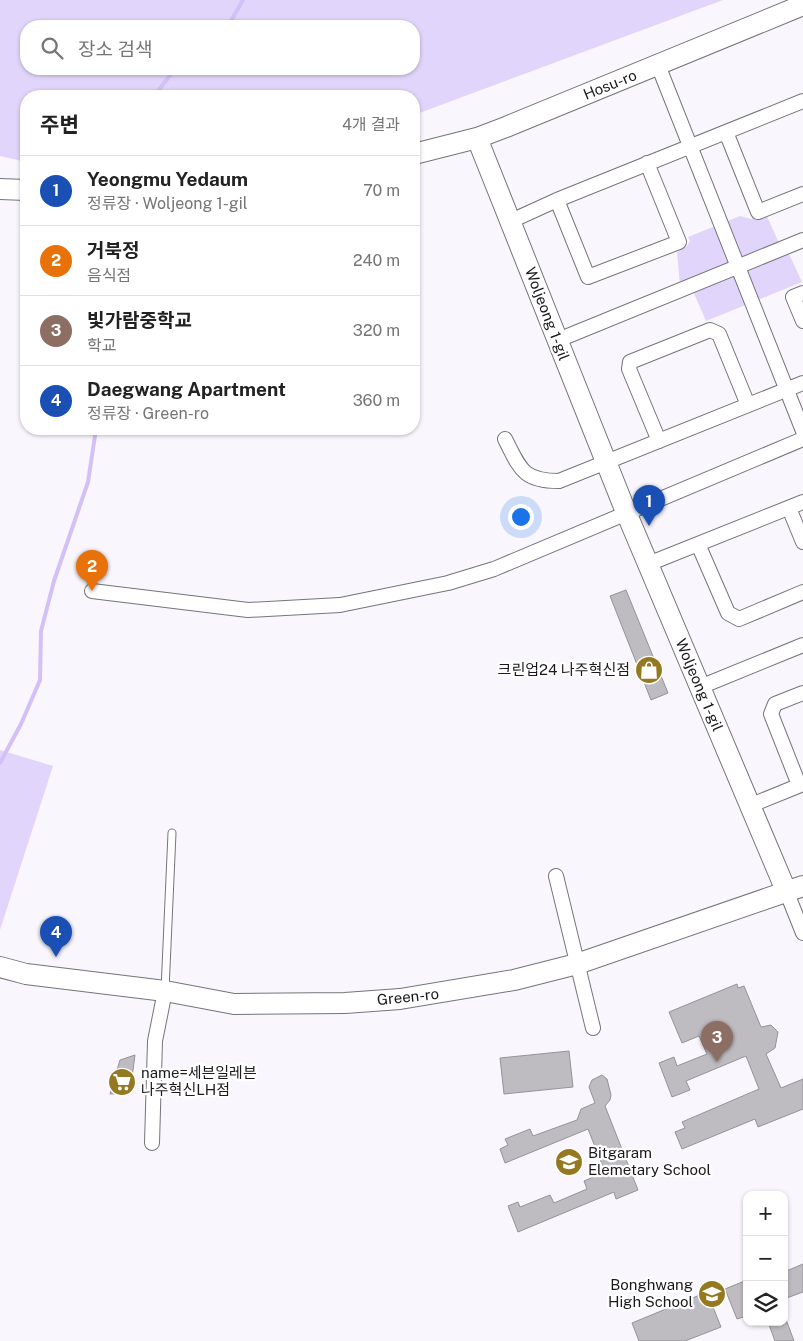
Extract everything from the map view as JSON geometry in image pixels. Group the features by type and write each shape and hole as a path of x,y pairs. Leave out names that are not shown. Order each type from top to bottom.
{"street":[{"name":"Hosu-ro","path":"420,152 476,138 803,5"},
{"path":"658,65 803,431"},
{"path":"511,221 556,200 803,101"},
{"path":"726,132 758,212 803,194"},
{"name":"Woljeong 1-gil","path":"476,138 511,221 626,512 749,806 795,890"},
{"path":"556,200 588,277 670,246 679,242 647,164"},
{"path":"0,189 20,190"},
{"path":"558,340 803,240"},
{"path":"803,293 793,297 803,321"},
{"path":"659,441 629,369 630,362 710,330 719,334 748,405"},
{"path":"505,439 518,465 531,478 559,480 606,463 803,383"},
{"path":"92,591 248,610 340,605 448,583 494,569 803,439"},
{"path":"648,564 803,502"},
{"path":"789,508 803,542"},
{"path":"698,544 728,614 739,619 803,592"},
{"path":"700,687 803,645"},
{"path":"749,806 801,784 771,714 775,704 803,693"},
{"path":"556,876 593,1028"},
{"path":"795,890 803,933"},
{"name":"Green-ro","path":"0,967 26,974 165,990 234,1004 345,1003 439,994 514,980 577,964 795,890"},
{"path":"152,1143 155,1041 165,990"}],"lane":[{"path":"165,990 172,833"}],"shaded area":[{"path":"0,0 723,0 420,113 420,90 20,90 20,161 0,156"},
{"path":"766,214 779,243 790,256 802,282 706,321 689,282 680,286 677,252 687,246 690,241 688,237 740,216 751,219"},
{"path":"0,750 53,766 0,930"}],"building":[{"path":"626,590 668,693 651,700 610,596"},
{"path":"737,984 738,988 744,986 761,1027 771,1025 778,1032 775,1048 766,1054 781,1088 803,1079 803,1109 758,1127 755,1119 682,1149 675,1132 685,1128 682,1122 759,1089 746,1056 686,1081 690,1090 672,1097 659,1063 674,1057 677,1066 707,1054 699,1036 682,1043 669,1012"},
{"path":"569,1051 573,1087 504,1094 500,1058"},
{"name":"name=세븐일레븐 나주혁신LH점","path":"135,1055 130,1093 110,1094 120,1060"},
{"path":"602,1075 607,1079 611,1095 610,1100 605,1106 638,1190 616,1199 614,1192 518,1232 508,1206 518,1202 520,1207 550,1195 554,1203 587,1189 584,1181 605,1172 588,1129 505,1163 500,1149 508,1145 505,1139 530,1129 533,1136 577,1120 581,1109 595,1103 589,1087 592,1080"},
{"path":"803,1264 803,1292 788,1298 788,1281 788,1270"},
{"path":"743,1282 743,1317 737,1319 725,1289"},
{"path":"707,1292 721,1327 685,1341 639,1341 632,1323"},
{"path":"788,1325 794,1341 775,1341 769,1326"}],"waterway":[{"path":"231,20 243,0"},
{"path":"159,90 170,75"},
{"path":"0,763 21,724 40,680 41,631 54,581 88,482 95,435"}],"place":[{"name":"Yeongmu Yedaum","path":"649,526"},
{"name":"거북정","path":"92,591"},
{"name":"크린업24 나주혁신점","path":"649,670"},
{"name":"Daegwang Apartment","path":"56,957"},
{"name":"빛가람중학교","path":"717,1062"},
{"name":"name=세븐일레븐 나주혁신LH점","path":"122,1082"},
{"name":"Bitgaram Elemetary School","path":"569,1162"},
{"name":"Bonghwang High School","path":"712,1294"}]}
